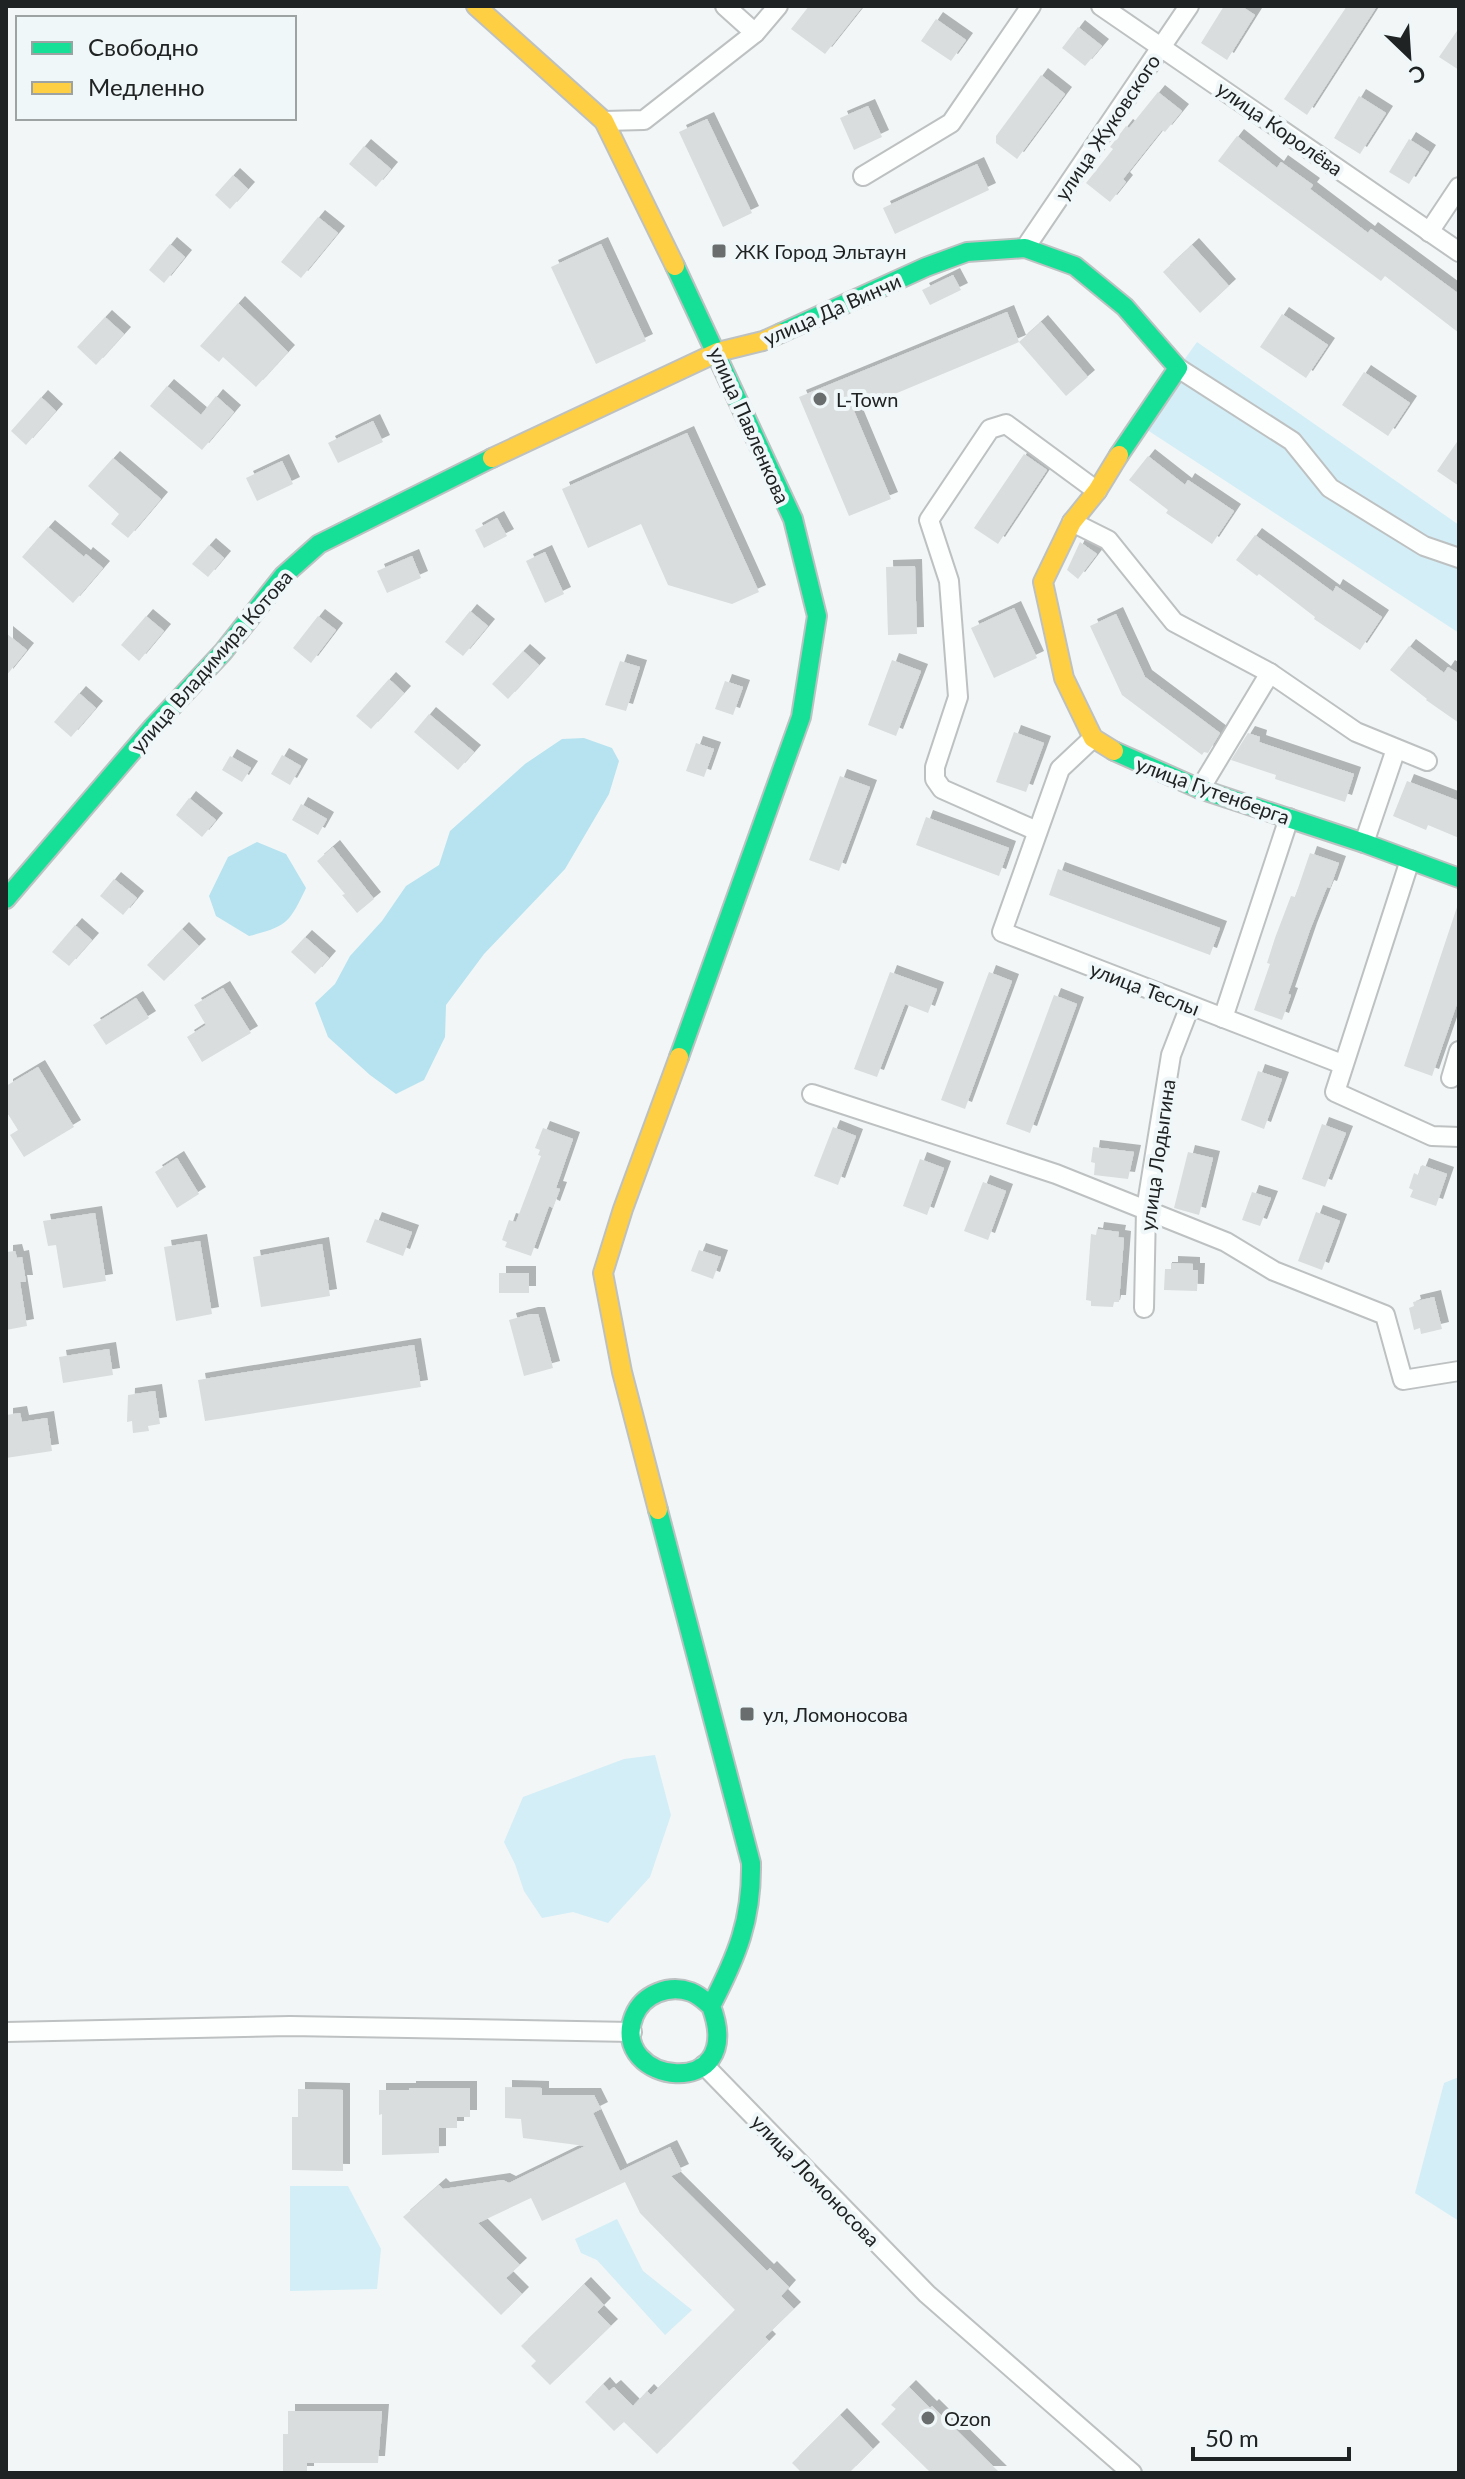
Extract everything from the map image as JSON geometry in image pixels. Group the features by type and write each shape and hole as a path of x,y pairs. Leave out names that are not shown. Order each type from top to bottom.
{"street":[{"name":"улица Павленкова","path":"476,6 604,121 718,352 793,519 817,616 801,717 623,1209 603,1273 622,1372 751,1863 753,1898 741,1949 711,2006"},
{"path":"725,6 755,33"},
{"path":"604,121 644,120 755,33 778,6"},
{"path":"863,176 951,123 1031,6"},
{"name":"улица Королёва","path":"1101,6 1459,252"},
{"name":"улица Жуковского","path":"1025,248 1189,6"},
{"path":"1429,232 1459,187"},
{"name":"улица Да Винчи","path":"718,352 763,341 926,267 967,252 1025,248 1075,266 1125,307 1178,368 1292,441 1330,488 1424,546 1459,558"},
{"name":"улица Владимира Котова","path":"6,899 153,727 223,652 283,576 319,544 436,484 718,352"},
{"path":"1093,738 1064,678 1043,582 1072,522 1097,491 1138,424 1178,368"},
{"path":"1037,831 942,789 935,779 935,767 958,697 949,581 929,520 990,429 1006,424 1097,491"},
{"path":"1072,522 1108,540 1174,622 1270,673 1356,732 1427,761"},
{"path":"1200,789 1270,673"},
{"name":"улица Теслы","path":"1093,738 1060,769 1002,932 1342,1064"},
{"name":"улица Гутенберга","path":"1093,738 1121,755 1200,789 1459,878"},
{"path":"1364,843 1396,749"},
{"path":"1223,1018 1289,818"},
{"path":"1410,860 1335,1092 1432,1136 1459,1137"},
{"name":"улица Лодыгина","path":"1144,1308 1146,1210 1171,1055 1190,1006"},
{"path":"1451,1078 1459,1051"},
{"path":"812,1094 1056,1174 1226,1242 1274,1271 1385,1315 1403,1380 1459,1371"},
{"path":"669,1988 693,1992 711,2006 719,2026 716,2048 704,2065 683,2076 660,2074 641,2061 631,2039 634,2016 648,1997 669,1988"},
{"path":"6,2032 290,2026 632,2032"},
{"name":"улица Ломоносова","path":"704,2065 927,2294 1132,2473"}],"shaded area":[{"path":"1197,342 1459,525 1459,633 1138,424"},
{"path":"584,738 612,748 619,761 609,794 565,869 484,954 446,1005 445,1037 424,1080 396,1094 328,1037 315,1003 335,984 350,956 382,921 406,886 439,865 450,831 525,764 562,739"},
{"path":"257,842 286,854 306,888 286,921 249,936 216,916 209,896 228,857"},
{"path":"655,1755 671,1815 650,1877 608,1923 573,1912 542,1918 524,1891 504,1842 523,1797 624,1759"},
{"path":"1459,2077 1459,2221 1415,2193 1444,2083"},
{"path":"290,2186 348,2186 381,2249 377,2289 290,2291"},
{"path":"617,2219 643,2271 692,2310 665,2335 597,2260 581,2253 575,2239"}],"building":[{"path":"809,6 863,6 825,54 791,29"},
{"path":"1224,6 1241,6 1255,15 1227,60 1201,43"},
{"path":"1347,6 1377,6 1307,115 1284,99"},
{"path":"936,19 966,40 951,61 921,41"},
{"path":"1078,27 1102,46 1085,66 1062,48"},
{"path":"1459,28 1459,70 1439,57"},
{"path":"1041,75 1065,94 1017,159 996,143 996,136"},
{"path":"1158,92 1182,111 1165,132 1162,130 1123,179 1126,182 1110,202 1086,183 1113,149 1110,147 1126,126 1129,128"},
{"path":"1359,96 1386,113 1360,154 1334,138"},
{"path":"868,106 882,137 854,150 840,118"},
{"path":"707,119 752,213 723,227 679,132"},
{"path":"1237,136 1277,168 1281,162 1313,185 1310,189 1368,233 1371,229 1459,294 1459,333 1385,276 1381,281 1218,161"},
{"path":"1409,139 1429,152 1409,184 1389,172"},
{"path":"364,146 391,169 376,187 349,164"},
{"path":"977,164 989,190 895,234 883,208"},
{"path":"233,175 248,189 230,209 215,195"},
{"path":"318,217 338,233 301,278 281,262"},
{"path":"170,244 185,257 164,283 149,270"},
{"path":"601,244 646,341 596,364 551,267"},
{"path":"1192,245 1229,286 1200,313 1163,272"},
{"path":"953,275 961,290 930,305 922,290"},
{"path":"238,303 288,352 256,387 223,357 219,362 200,346"},
{"path":"1007,312 1019,342 854,411 891,499 849,516 799,397"},
{"path":"1282,314 1328,345 1306,378 1260,347"},
{"path":"105,317 124,334 96,365 77,347"},
{"path":"1041,322 1088,377 1066,396 1019,342"},
{"path":"1364,372 1410,403 1388,436 1342,405"},
{"path":"167,386 201,415 216,396 234,412 202,450 150,406"},
{"path":"41,397 56,411 26,445 11,431"},
{"path":"373,421 383,442 338,463 328,443"},
{"path":"687,433 759,592 732,604 668,585 641,524 588,548 562,489"},
{"path":"1459,439 1459,486 1437,471"},
{"path":"1024,454 1047,470 998,544 974,528"},
{"path":"1148,456 1185,485 1188,480 1234,511 1212,544 1166,513 1168,510 1129,480"},
{"path":"113,458 161,499 128,538 111,524 119,514 88,486"},
{"path":"282,461 293,484 257,501 246,478"},
{"path":"497,518 507,536 484,548 475,530"},
{"path":"48,527 84,557 86,554 103,568 73,603 22,557"},
{"path":"1255,535 1333,592 1336,586 1382,617 1360,650 1236,560"},
{"path":"1080,542 1097,554 1078,579 1067,570"},
{"path":"209,545 224,558 208,577 192,564"},
{"path":"545,552 564,594 545,603 526,561"},
{"path":"412,556 421,578 387,593 377,571"},
{"path":"915,566 917,634 888,635 886,567"},
{"path":"1014,608 1037,658 994,678 971,628"},
{"path":"470,611 488,626 463,656 445,642"},
{"path":"1116,614 1145,677 1220,733 1208,753 1202,755 1122,695 1090,626"},
{"path":"146,616 164,631 139,661 121,645"},
{"path":"318,616 336,630 311,663 293,648"},
{"path":"6,633 27,650 6,676"},
{"path":"1409,646 1444,673 1448,667 1459,674 1459,723 1390,670"},
{"path":"523,651 539,665 508,699 492,684"},
{"path":"892,660 921,671 896,736 868,725"},
{"path":"620,661 640,667 626,711 605,705"},
{"path":"389,679 404,693 371,729 356,716"},
{"path":"725,681 743,687 733,715 715,709"},
{"path":"79,693 96,708 71,737 54,722"},
{"path":"429,714 474,752 458,770 414,732"},
{"path":"1014,732 1044,743 1026,792 996,782"},
{"path":"1248,733 1260,737 1259,742 1354,774 1345,802 1275,779 1276,775 1231,760"},
{"path":"696,743 714,749 704,777 686,771"},
{"path":"282,755 301,766 290,785 271,774"},
{"path":"230,756 251,768 242,782 222,770"},
{"path":"840,776 870,787 839,871 809,860"},
{"path":"1407,781 1459,801 1459,838 1428,825 1426,830 1393,816"},
{"path":"189,798 216,820 202,837 176,815"},
{"path":"301,804 327,819 318,835 292,820"},
{"path":"926,817 1009,848 999,876 916,845"},
{"path":"333,847 374,899 357,913 317,861"},
{"path":"1310,853 1339,863 1310,930 1282,1020 1254,1010 1270,964 1267,963 1275,938 1291,896 1295,897"},
{"path":"1058,869 1220,928 1210,955 1049,895"},
{"path":"114,879 137,898 123,915 100,896"},
{"path":"1457,907 1459,998 1432,1076 1404,1066"},
{"path":"75,925 92,940 69,966 52,952"},
{"path":"182,929 199,946 164,981 147,965"},
{"path":"305,937 329,958 315,974 291,952"},
{"path":"890,972 937,989 928,1013 905,1004 877,1077 854,1069"},
{"path":"989,972 1012,981 965,1109 941,1100"},
{"path":"223,988 251,1033 202,1062 187,1037 206,1025 194,1005"},
{"path":"1054,995 1077,1004 1030,1133 1006,1124"},
{"path":"136,998 149,1018 106,1045 93,1025"},
{"path":"38,1067 74,1127 24,1157 10,1135 18,1130 6,1111 6,1086"},
{"path":"1258,1071 1282,1079 1264,1129 1241,1120"},
{"path":"1322,1124 1346,1133 1325,1187 1302,1179"},
{"path":"833,1127 856,1136 838,1185 814,1176"},
{"path":"543,1128 573,1139 556,1188 560,1189 553,1208 549,1206 531,1256 505,1247 507,1242 502,1240 509,1220 516,1222 541,1156 538,1155 540,1150 535,1148"},
{"path":"1093,1147 1134,1152 1128,1179 1094,1175 1095,1163 1091,1162"},
{"path":"1188,1152 1213,1158 1199,1215 1174,1208"},
{"path":"177,1158 199,1194 177,1208 155,1172"},
{"path":"920,1159 944,1168 927,1215 903,1206"},
{"path":"1422,1165 1447,1174 1436,1206 1410,1197 1413,1190 1409,1188 1414,1173 1418,1175"},
{"path":"983,1182 1006,1191 988,1240 964,1231"},
{"path":"1252,1192 1271,1198 1260,1226 1242,1220"},
{"path":"1316,1212 1340,1221 1322,1270 1298,1261"},
{"path":"95,1213 106,1281 63,1288 56,1245 48,1246 43,1221"},
{"path":"375,1219 412,1232 403,1256 366,1242"},
{"path":"1097,1229 1119,1232 1118,1237 1124,1238 1119,1302 1114,1302 1113,1307 1091,1306 1091,1301 1086,1300 1091,1234 1096,1235"},
{"path":"200,1241 212,1314 176,1321 164,1247"},
{"path":"322,1244 330,1296 261,1307 253,1257"},
{"path":"699,1250 721,1257 713,1279 691,1271"},
{"path":"15,1251 17,1258 22,1257 26,1282 20,1282 27,1326 6,1330 6,1252"},
{"path":"1171,1263 1193,1264 1193,1270 1198,1270 1197,1291 1164,1290 1165,1269 1171,1269"},
{"path":"499,1273 529,1273 529,1293 499,1293"},
{"path":"1434,1297 1442,1329 1421,1334 1420,1328 1414,1330 1409,1308 1414,1306 1413,1302"},
{"path":"538,1314 553,1368 524,1376 509,1320"},
{"path":"414,1345 421,1387 205,1421 198,1380"},
{"path":"109,1349 113,1375 63,1383 59,1357"},
{"path":"155,1391 160,1424 148,1426 149,1431 133,1433 132,1421 127,1422 128,1395"},
{"path":"20,1413 22,1422 47,1418 52,1451 6,1458 6,1415"},
{"path":"505,2087 542,2088 542,2095 594,2095 601,2109 593,2113 620,2171 670,2147 682,2171 671,2176 767,2271 770,2268 789,2287 781,2296 794,2309 765,2337 769,2341 657,2454 624,2422 614,2431 585,2402 603,2384 609,2391 614,2387 633,2406 647,2391 651,2395 735,2310 640,2213 625,2182 542,2221 531,2198 478,2223 520,2265 506,2278 522,2294 501,2315 403,2217 439,2185 443,2189 503,2180 509,2183 585,2146 523,2138 521,2119 505,2118"},
{"path":"470,2088 470,2117 457,2117 457,2128 439,2128 439,2153 382,2155 379,2090"},
{"path":"298,2089 343,2090 343,2171 292,2170 292,2117 298,2117"},
{"path":"584,2284 604,2305 597,2312 611,2326 550,2385 531,2366 536,2361 521,2346"},
{"path":"909,2387 1000,2473 931,2473 881,2424 896,2409 891,2405"},
{"path":"288,2411 382,2411 378,2463 307,2463 307,2473 283,2473 283,2434 288,2434"},
{"path":"840,2415 873,2449 849,2473 802,2473 792,2463"}],"traffic: fast":[{"path":"781,333 926,267 967,252 1025,248 1075,266 1125,307 1178,368 1119,455"},
{"path":"675,266 793,519 817,616 801,717 679,1057"},
{"path":"6,899 153,727 223,652 283,576 319,544 492,458"},
{"path":"1114,751 1200,789 1459,878"},
{"path":"658,1510 751,1863 751,1883 741,1937 711,2006 717,2037 711,2058 696,2070 676,2073 656,2069 640,2057 631,2039 634,2016 650,1997 666,1990 683,1990 697,1995 711,2006"}],"traffic: slow":[{"path":"476,6 604,121 675,266"},
{"path":"492,458 718,352 763,341 781,333"},
{"path":"1114,751 1093,738 1064,678 1043,582 1072,522 1097,491 1119,455"},
{"path":"658,1510 622,1372 603,1273 679,1057"}],"place":[{"name":"ЖК Город Эльтаун","path":"719,251"},
{"name":"L-Town","path":"820,399"},
{"name":"ул, Ломоносова","path":"747,1714"},
{"name":"Ozon","path":"928,2418"}]}
